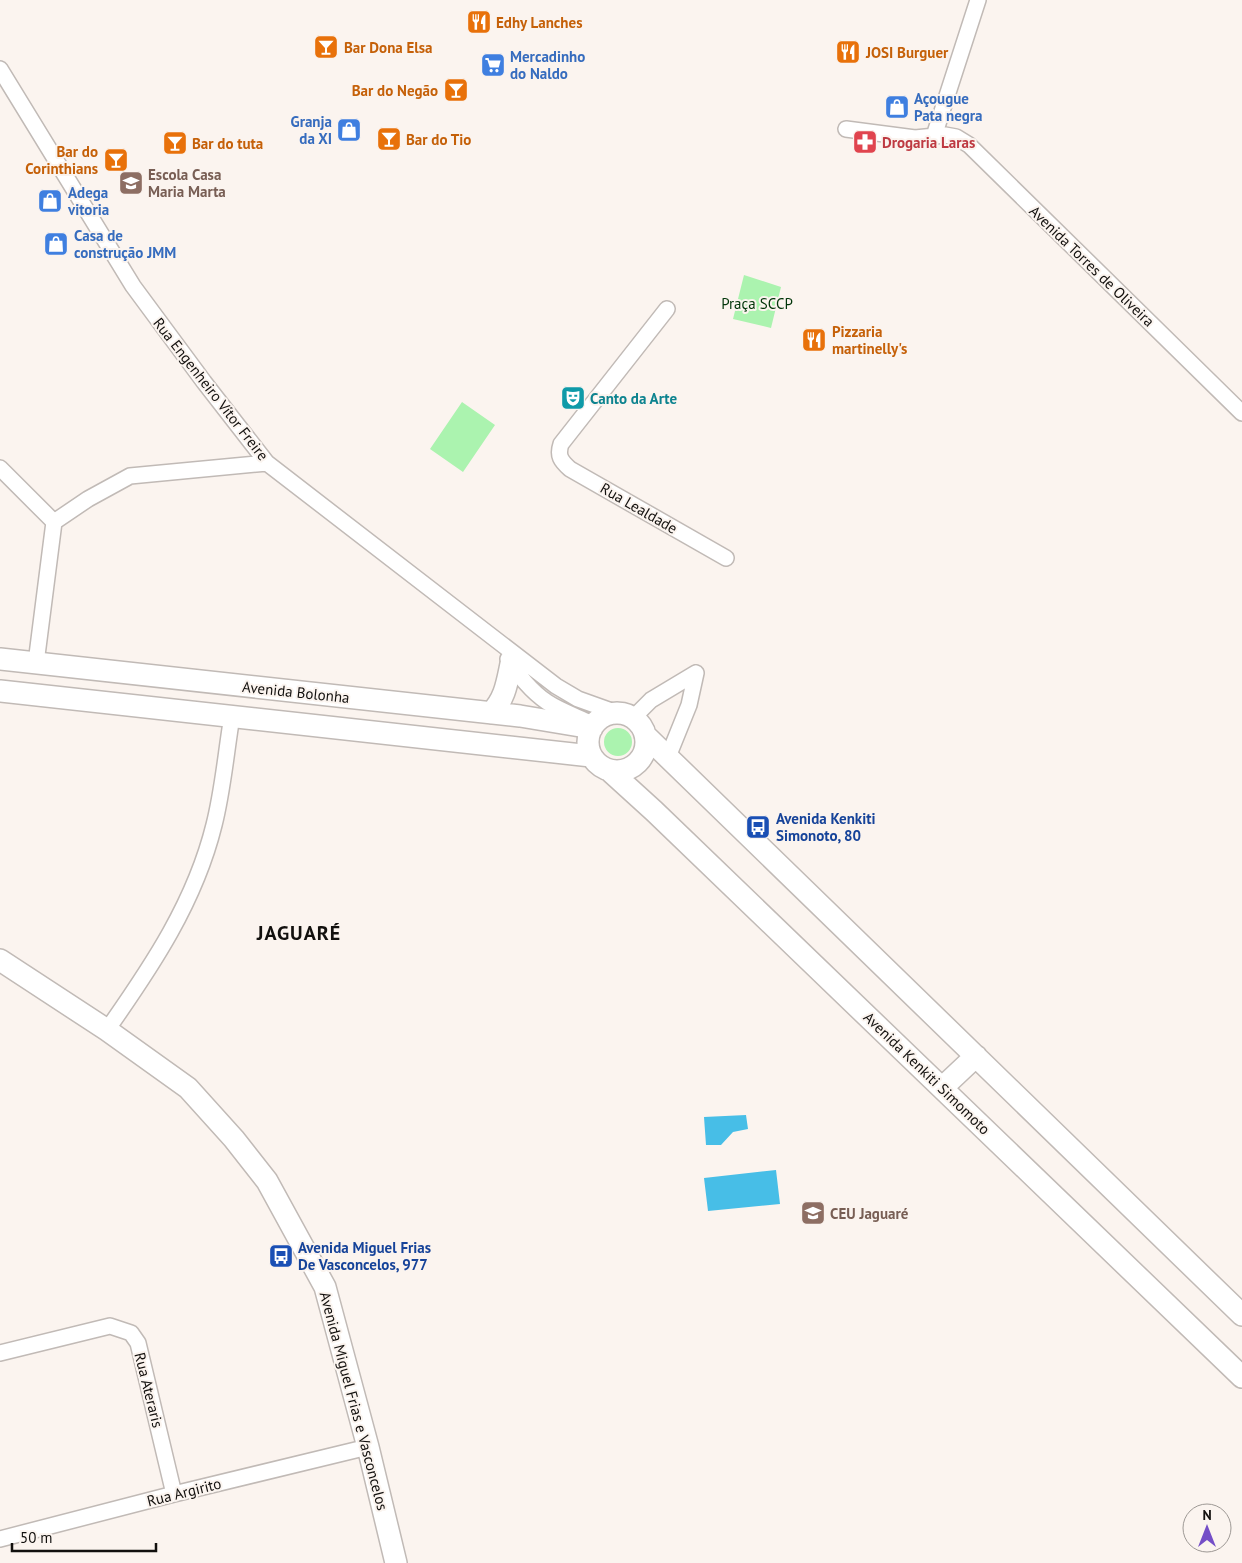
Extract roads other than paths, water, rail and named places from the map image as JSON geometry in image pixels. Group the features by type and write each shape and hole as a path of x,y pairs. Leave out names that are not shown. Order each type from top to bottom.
{"main road":[{"name":"Avenida Bolonha","path":"0,659 593,726"},
{"path":"491,713 499,704 505,691 511,664"},
{"name":"Avenida Bolonha","path":"0,691 591,756"},
{"path":"604,716 626,716 643,729 645,750 642,758 628,769 610,771 597,764 591,756 588,738 593,726 604,716"},
{"path":"645,735 1242,1315"},
{"name":"Avenida Kenkiti Simomoto","path":"610,771 654,811 1242,1377"},
{"name":"Avenida Miguel Frias e Vasconcelos","path":"0,960 107,1030 188,1088 234,1139 267,1181 325,1287 368,1447 396,1563"},
{"path":"942,1088 976,1056"}],"street":[{"path":"934,136 978,0"},
{"name":"Rua Engenheiro Vítor Freire","path":"0,69 133,286 267,463 556,686 569,694 626,716"},
{"name":"Avenida Torres de Oliveira","path":"846,129 915,138 956,136 969,145 1242,413"},
{"name":"Rua Lealdade","path":"667,309 561,444 559,451 560,459 570,469 726,558"},
{"path":"36,663 54,522 103,490 130,476 267,463"},
{"path":"0,468 54,522"},
{"name":"Rua Engenheiro Vítor Freire","path":"496,640 511,664 545,701 593,726"},
{"path":"626,716 696,672 689,705 668,757"},
{"path":"107,1030 142,979 184,910 214,826 232,716"},
{"name":"Rua Ateraris","path":"0,1353 110,1326 132,1333 138,1343 174,1494"},
{"name":"Rua Argirito","path":"0,1539 368,1447"}],"water":[{"path":"746,1115 748,1129 733,1132 721,1145 706,1145 704,1117"},
{"path":"776,1170 780,1204 708,1211 704,1178"}],"place":[{"name":"Edhy Lanches","path":"479,22"},
{"name":"Bar Dona Elsa","path":"326,47"},
{"name":"JOSI Burguer","path":"848,52"},
{"name":"Mercadinho do Naldo","path":"493,65"},
{"name":"Bar do Negão","path":"456,90"},
{"name":"Açougue Pata negra","path":"897,107"},
{"name":"Granja da XI","path":"349,130"},
{"name":"Bar do Tio","path":"389,139"},
{"name":"Drogaria Laras","path":"865,142"},
{"name":"Bar do tuta","path":"175,143"},
{"name":"Bar do Corinthians","path":"116,160"},
{"name":"Escola Casa Maria Marta","path":"131,183"},
{"name":"Adega vitoria","path":"50,201"},
{"name":"Casa de construção JMM","path":"56,244"},
{"name":"Pizzaria martinelly's","path":"814,340"},
{"name":"Canto da Arte","path":"573,398"},
{"name":"Avenida Kenkiti Simonoto, 80","path":"758,827"},
{"name":"CEU Jaguaré","path":"813,1213"},
{"name":"Avenida Miguel Frias De Vasconcelos, 977","path":"281,1256"}],"district":[{"name":"JAGUARÉ","path":"299,933"}],"park label":[{"name":"Praça SCCP","path":"757,303"}]}
